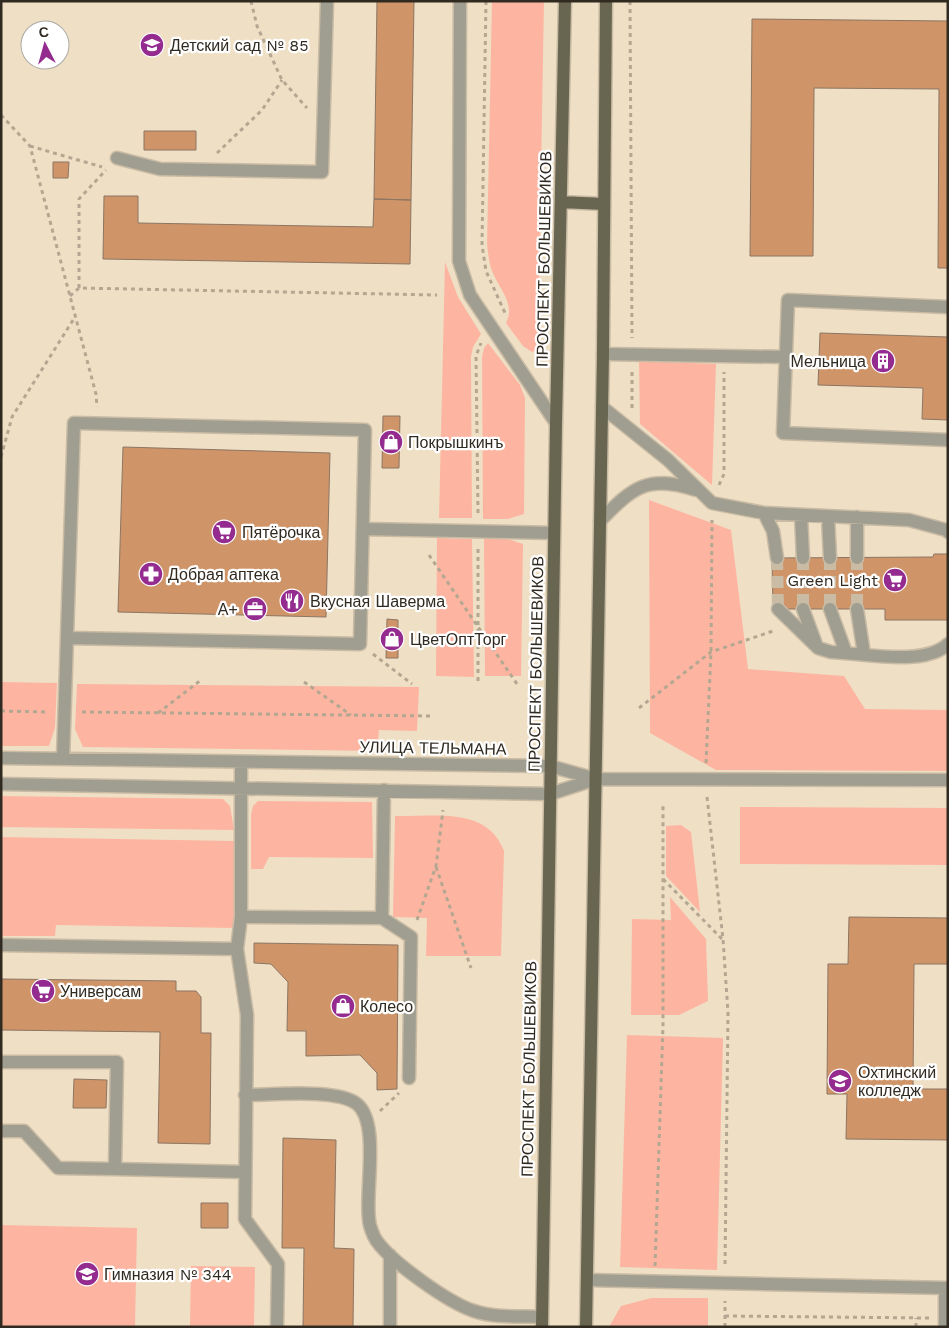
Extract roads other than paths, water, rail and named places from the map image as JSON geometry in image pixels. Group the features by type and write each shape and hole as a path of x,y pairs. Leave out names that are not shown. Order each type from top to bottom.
{"main road":[{"name":"ПРОСПЕКТ БОЛЬШЕВИКОВ","path":"542,1322 554,533 565,1"},
{"path":"586,1327 603,354 606,1"},
{"path":"561,202 604,204"}],"street":[{"path":"117,158 160,169 322,172 327,1"},
{"path":"460,1 459,261 470,295 556,423"},
{"path":"948,307 788,300 783,433 948,440"},
{"path":"603,354 786,357"},
{"path":"602,407 668,460 712,503 764,513 909,520 948,532"},
{"path":"64,759 74,423 365,430 360,644 69,638"},
{"path":"600,520 620,500 641,486 658,482 678,484 698,491"},
{"path":"764,513 773,531 777,558"},
{"path":"802,515 803,558"},
{"path":"828,517 830,558"},
{"path":"857,517 857,558"},
{"path":"363,529 554,533"},
{"path":"778,609 818,648 846,653 920,657 940,652 948,644"},
{"path":"803,609 818,648"},
{"path":"830,609 846,653"},
{"path":"857,609 864,654"},
{"name":"УЛИЦА ТЕЛЬМАНА","path":"1,758 550,766 596,780"},
{"path":"241,762 241,917 237,949 247,1015 245,1220 278,1264 277,1327"},
{"path":"1,784 550,794 596,780 948,780"},
{"path":"382,918 384,790"},
{"path":"241,917 382,918 410,937 409,1078"},
{"path":"1,946 237,949"},
{"path":"1,1062 117,1062 115,1169"},
{"path":"245,1095 338,1095 358,1104 369,1121 369,1219 375,1239 390,1255 453,1302 475,1312 542,1322"},
{"path":"1,1131 24,1131 58,1168 245,1172"},
{"path":"390,1255 390,1327"},
{"path":"587,1280 946,1288 945,1322"}],"tunnel":[{"path":"777,558 778,609"},
{"path":"803,558 803,609"},
{"path":"830,558 830,609"},
{"path":"857,558 857,609"}],"place":[{"name":"Детский сад № 85","path":"152,45"},
{"name":"Мельница","path":"883,361"},
{"name":"Покрышкинъ","path":"391,442"},
{"name":"Пятёрочка","path":"224,532"},
{"name":"Добрая аптека","path":"151,574"},
{"name":"Green Light","path":"895,580"},
{"name":"Вкусная Шаверма","path":"292,601"},
{"name":"А+","path":"255,609"},
{"name":"ЦветОптТорг","path":"392,639"},
{"name":"Универсам","path":"43,991"},
{"name":"Колесо","path":"343,1006"},
{"name":"Охтинский колледж","path":"840,1081"},
{"name":"Гимназия № 344","path":"87,1274"}]}
